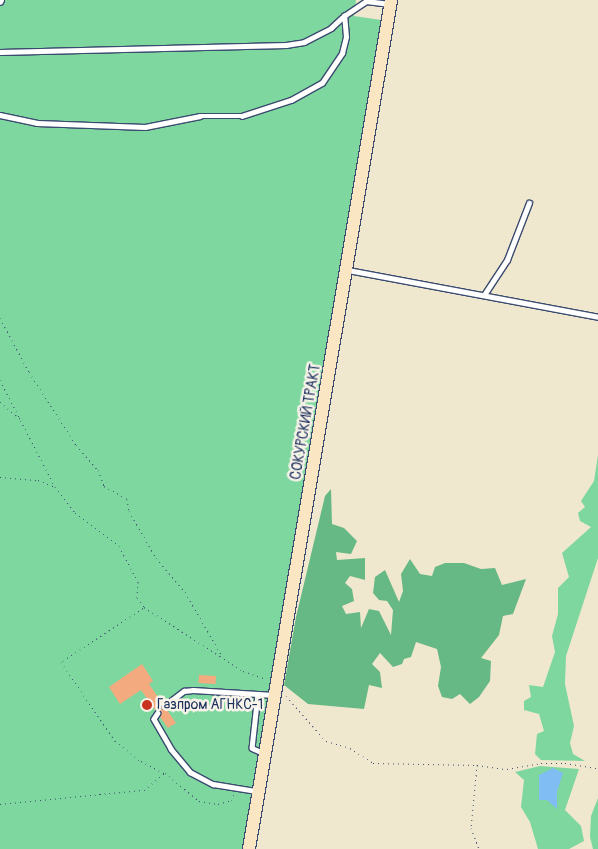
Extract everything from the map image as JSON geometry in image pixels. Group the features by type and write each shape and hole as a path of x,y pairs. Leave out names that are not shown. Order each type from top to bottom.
{"street":[{"name":"СОКУРСКИЙ ТРАКТ","path":"249,849 391,2"}],"lane":[{"path":"0,52 286,45 304,42 331,28 366,0 391,2"},
{"path":"0,115 36,123 145,127 200,116 242,116 291,100 326,79 342,53 346,37 344,16"},
{"path":"484,295 507,260 529,203"},
{"path":"346,270 598,317"},
{"path":"164,706 184,691 258,694 276,689"},
{"path":"258,694 252,748 264,753"},
{"path":"158,713 154,719 166,741 190,772 213,784 258,792"}],"path":[{"path":"0,318 29,372 76,445 98,470 104,486 127,499 129,510 156,558 185,592 222,657"},
{"path":"0,380 55,487 75,513 119,546 138,582 137,598 144,607 243,671 286,696 298,707 326,741 350,748 373,763 477,765 508,769 541,763 598,768"},
{"path":"0,402 20,419"},
{"path":"0,477 38,480 55,487"},
{"path":"144,607 61,662 115,740 141,761 164,773 199,801 218,804 230,800 238,788"},
{"path":"477,765 471,828 479,849"},
{"path":"0,804 144,790 164,773"}],"green space":[{"path":"0,0 356,0 354,16 388,21 249,849 0,849"},
{"path":"598,455 598,558 566,656 565,684 574,726 570,743 573,754 585,761 541,760 535,754 537,734 544,731 539,714 524,710 524,701 531,697 529,685 543,687 555,652 552,636 558,614 558,588 569,577 562,553 591,527 580,521 578,513 585,507 581,501 594,481"},
{"path":"331,489 332,524 344,528 357,541 351,554 336,552 337,560 365,558 365,580 350,576 345,583 352,589 354,601 342,606 346,614 360,612 361,628 369,609 379,611 391,635 393,610 387,601 379,600 373,593 375,577 385,570 399,602 403,591 401,574 410,559 420,574 432,576 435,567 445,563 464,563 481,569 495,568 502,585 526,579 513,614 503,616 499,635 481,658 491,661 490,681 479,697 470,704 460,694 452,699 442,697 438,686 441,667 437,649 416,642 411,657 404,659 402,664 393,667 380,653 372,664 380,672 382,688 369,685 364,709 308,704 284,685 296,617 325,496"},
{"path":"540,766 579,769 565,810 581,826 584,841 569,849 538,849 530,822 521,807 524,780 515,772"},
{"path":"598,798 598,849 593,849 590,837 591,816"}],"water":[{"path":"553,768 563,773 557,792 557,809 547,800 539,800 539,775"}],"building":[{"path":"142,664 153,681 149,684 176,723 168,728 141,690 120,704 109,687"},
{"path":"199,675 216,676 216,684 199,683"}],"place":[{"name":"Газпром АГНКС-1","path":"147,705"}]}
